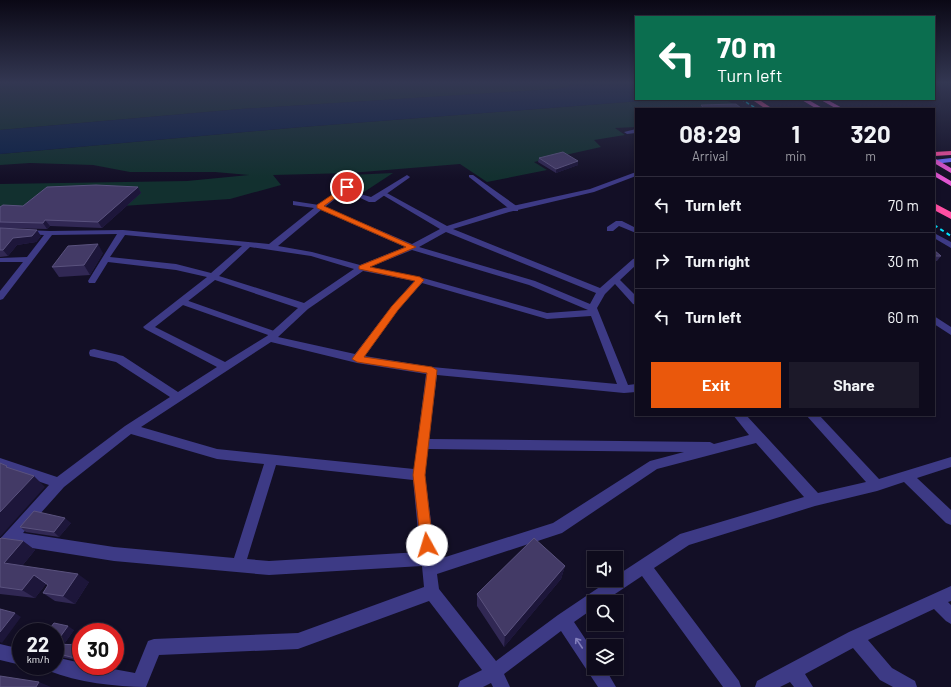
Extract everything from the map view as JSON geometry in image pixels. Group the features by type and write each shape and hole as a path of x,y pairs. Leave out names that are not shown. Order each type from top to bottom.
{"highway":[{"path":"935,159 951,153"},
{"path":"935,160 951,171"},
{"path":"935,174 951,184"},
{"path":"935,207 951,216"}],"main road":[{"path":"935,159 951,160"}],"street":[{"path":"627,132 635,132"},
{"path":"0,549 59,483 129,429 272,336 305,307 361,268 412,247 446,229 515,209 592,191 635,174"},
{"path":"471,176 515,209"},
{"path":"360,196 372,200 407,177"},
{"path":"271,247 347,187"},
{"path":"383,193 446,229 504,251 601,292"},
{"path":"296,203 320,207 412,247 532,283 593,311 624,389"},
{"path":"610,229 619,223 635,231"},
{"path":"0,231 50,233 123,232 247,246 271,247 312,254 361,268 420,280 547,316 593,311"},
{"path":"92,281 123,232"},
{"path":"2,294 50,233"},
{"path":"935,236 951,246"},
{"path":"226,367 148,326 183,302 215,277 247,246"},
{"path":"0,260 30,259"},
{"path":"105,259 176,267 215,277 305,307"},
{"path":"593,311 601,292 635,262"},
{"path":"615,279 635,301"},
{"path":"357,359 395,308 420,280"},
{"path":"183,302 272,336 357,359 432,370 624,389 635,388"},
{"path":"935,320 951,332"},
{"path":"94,353 119,359 178,397"},
{"path":"432,370 419,475 432,592 494,672 502,687"},
{"path":"740,416 814,500"},
{"path":"813,416 877,485"},
{"path":"129,429 217,454 419,475"},
{"path":"10,538 114,554 269,568 429,564 557,528 654,465 759,437"},
{"path":"423,444 724,447"},
{"path":"238,566 272,460"},
{"path":"466,687 494,672 563,620 685,539 814,500 877,485 951,462"},
{"path":"0,463 59,483"},
{"path":"906,476 951,518"},
{"path":"644,566 733,687"},
{"path":"64,667 139,684 154,647 298,641 432,592"},
{"path":"763,687 855,638 951,593"},
{"path":"936,600 951,616"},
{"path":"563,620 587,655"},
{"path":"855,638 886,674 909,687"},
{"path":"0,652 12,655"},
{"path":"793,672 804,687"},
{"path":"600,675 608,687"}],"green space":[{"path":"0,115 171,115 0,130"},
{"path":"457,115 635,115 635,127 615,128 625,135 594,140 601,147 534,162 547,170 487,182 460,164 350,173 273,175 281,185 230,199 122,206 0,208 0,184 187,181 249,175 215,172 130,172 93,165 30,163 0,165 0,154 302,127"},
{"path":"393,173 361,194 348,190 350,175"}],"water":[{"path":"171,115 457,115 302,127 0,154 0,130"}],"building":[{"path":"563,152 578,161 556,169 539,158"},
{"path":"96,185 138,187 98,222 45,220 43,223 0,222 0,207 3,205 23,206 47,187"},
{"path":"0,228 37,230 32,236 13,238 3,250 0,250"},
{"path":"98,244 84,265 52,267 68,246"},
{"path":"935,251 941,256 935,256"},
{"path":"0,463 7,466 6,467 34,476 0,512"},
{"path":"34,511 65,518 54,532 20,527"},
{"path":"1,538 23,541 4,563 78,574 63,596 43,593 48,585 34,575 22,590 0,587"},
{"path":"534,538 565,566 505,636 477,594"},
{"path":"0,609 15,613 0,632"},
{"path":"64,625 68,626 64,632"},
{"path":"64,644 72,645 72,657 64,655"},
{"path":"0,676 39,682 36,687 0,687"}],"railway":[{"path":"935,226 951,236"}],"route":[{"path":"347,187 320,207 412,247 361,268 420,280 395,308 357,359 432,370 419,475 427,545"}]}
